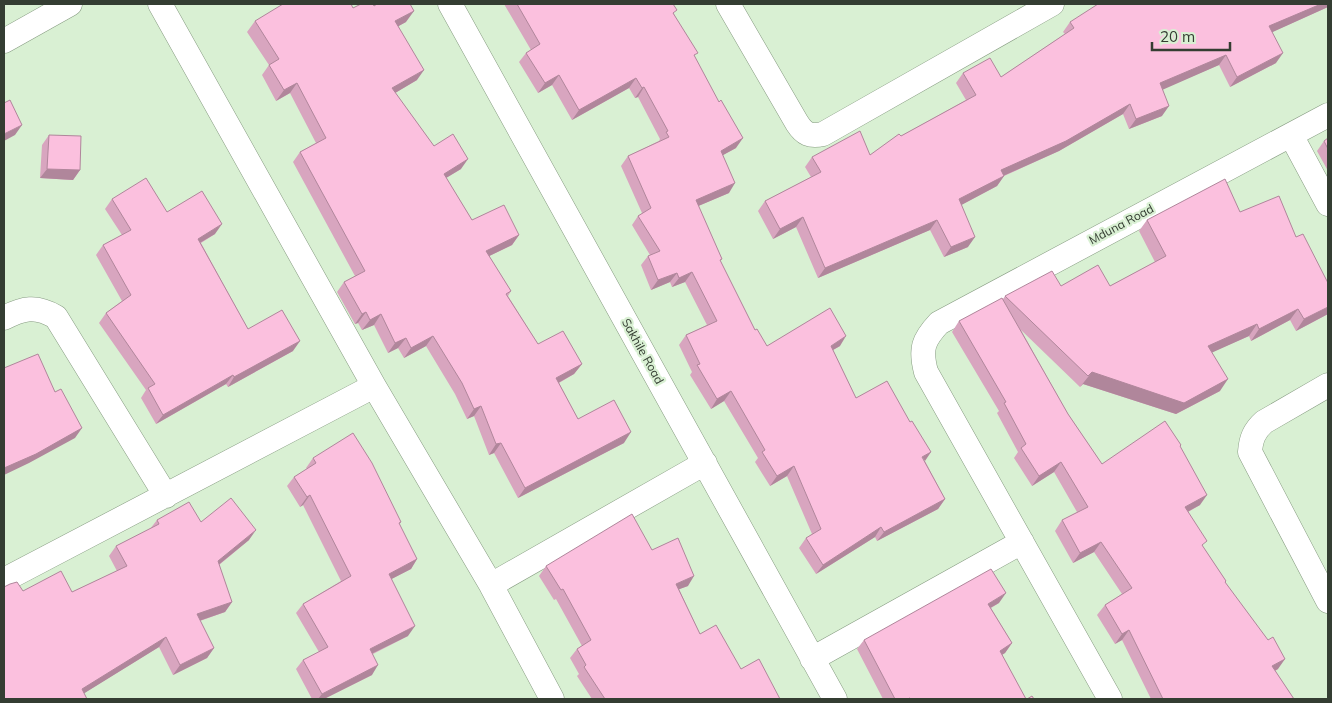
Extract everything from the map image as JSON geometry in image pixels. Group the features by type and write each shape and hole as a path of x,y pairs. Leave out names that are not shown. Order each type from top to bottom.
{"street":[{"path":"4,41 70,4"},
{"path":"160,4 374,386 490,585 552,699"},
{"name":"Sakhile Road","path":"450,4 835,699"},
{"path":"728,4 797,123 808,135 816,136 823,134 1052,4"},
{"name":"Mduna Road","path":"1022,542 926,372 922,356 924,344 929,333 938,323 1328,115"},
{"path":"1291,135 1328,204"},
{"path":"4,318 18,311 31,308 44,310 56,317 166,496"},
{"path":"1328,385 1264,422 1256,429 1251,440 1250,452 1328,601"},
{"path":"4,580 374,386"},
{"path":"490,585 705,463"},
{"path":"812,659 1022,542 1110,699"}],"building":[{"path":"283,4 351,4 353,8 361,4 373,4 374,6 377,4 410,4 414,11 395,21 424,70 392,88 434,146 453,134 468,159 444,174 472,220 504,205 519,235 486,251 511,291 506,294 538,344 563,331 582,364 556,378 578,419 614,400 631,432 525,488 501,443 496,444 481,406 474,409 462,383 433,336 411,348 406,338 395,343 381,314 370,320 366,312 362,314 344,282 365,271 300,152 326,138 297,83 284,90 269,65 279,59 255,21"},
{"path":"517,4 673,4 677,10 673,13 698,53 694,55 719,102 721,100 743,138 721,151 735,183 696,200 722,259 720,260 755,330 757,329 767,346 830,308 846,336 831,346 856,398 887,381 910,422 912,421 931,452 922,457 945,499 884,532 881,527 823,565 806,538 821,529 794,466 777,476 762,452 765,450 731,391 717,399 697,365 700,364 686,335 717,321 692,272 679,278 677,273 658,280 648,256 660,251 638,216 651,208 628,156 669,137 666,132 668,131 644,87 642,88 636,78 579,110 559,75 545,83 526,53 540,44"},
{"path":"1098,4 1321,4 1269,26 1283,53 1237,77 1226,55 1160,83 1169,106 1136,119 1130,104 1066,141 1001,170 1004,176 959,199 975,237 951,247 937,220 825,268 803,217 780,229 765,201 821,172 812,157 860,131 870,155 899,134 901,136 976,95 963,73 990,58 1001,77 1074,28 1070,22"},
{"path":"10,100 22,125 4,134 4,103"},
{"path":"49,135 81,136 80,170 47,169"},
{"path":"1328,138 1328,149 1324,141"},
{"path":"146,178 167,212 202,191 222,224 198,239 248,329 282,310 300,341 234,377 233,375 163,415 148,388 155,384 106,313 131,295 103,245 131,230 112,199"},
{"path":"1225,179 1240,212 1279,196 1296,237 1303,234 1328,283 1328,307 1304,319 1298,309 1259,329 1257,324 1208,346 1228,379 1184,403 1092,372 1088,376 1005,296 1052,271 1061,286 1098,265 1110,286 1166,256 1147,220"},
{"path":"1002,298 1068,414 1102,464 1165,421 1181,445 1207,495 1185,507 1207,541 1202,545 1225,582 1268,640 1273,637 1285,659 1272,666 1294,699 1163,699 1129,630 1122,634 1105,605 1132,588 1101,542 1080,553 1062,520 1088,507 1061,462 1039,476 1021,448 1026,444 1004,403 1006,402 959,321"},
{"path":"38,354 55,392 61,389 82,428 36,454 4,468 4,368"},
{"path":"353,433 372,463 417,559 389,574 415,626 370,649 378,665 322,694 303,660 328,647 303,604 351,576 310,495 307,497 294,477 316,463 313,458"},
{"path":"231,498 256,530 218,561 232,602 197,614 214,648 180,665 166,637 82,689 87,699 4,699 4,587 17,582 23,591 61,571 72,592 127,566 116,546 159,524 157,520 189,502 201,522"},
{"path":"632,514 652,550 678,538 694,576 676,584 700,634 716,625 741,669 759,659 780,699 605,699 584,667 586,665 577,649 591,640 563,589 561,590 546,566"},
{"path":"991,569 1006,593 988,604 1012,643 1000,651 1026,699 895,699 864,640"}]}
